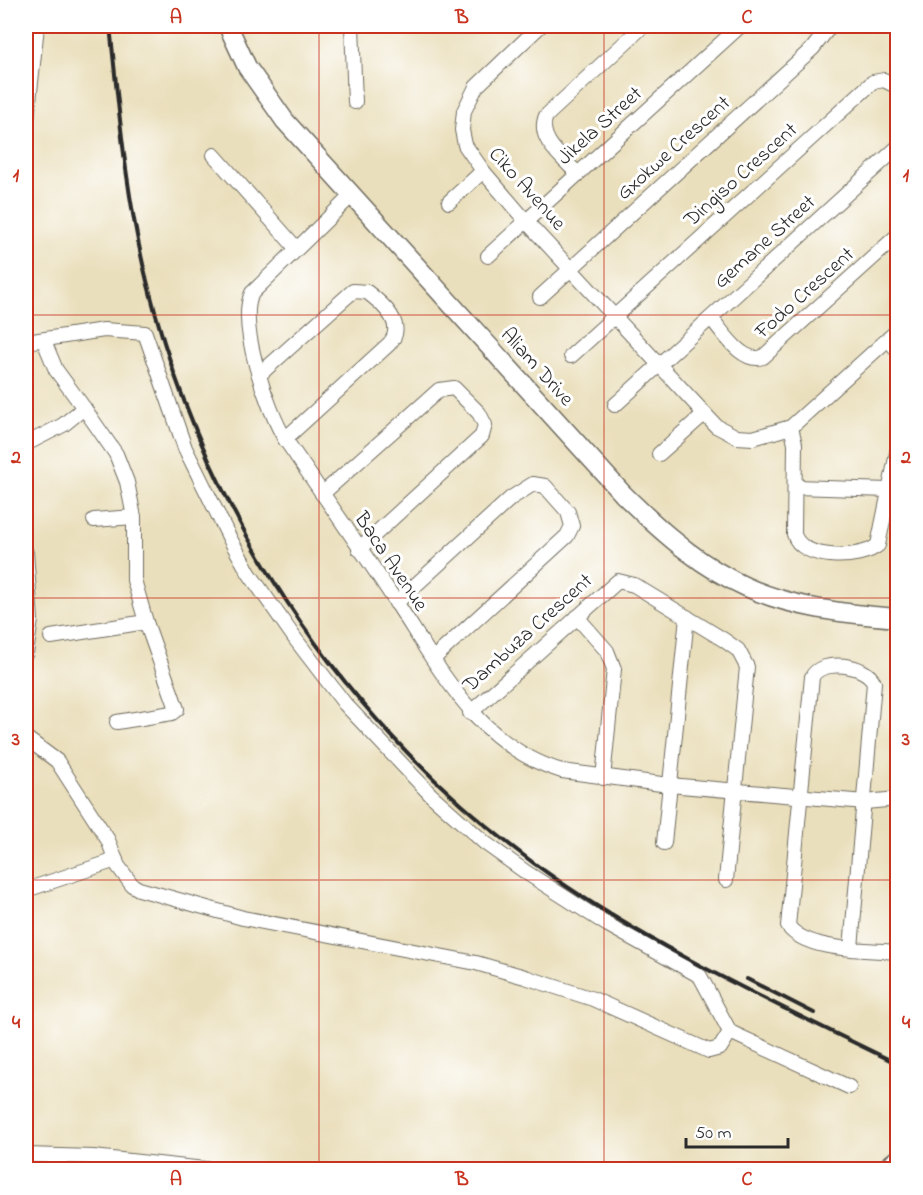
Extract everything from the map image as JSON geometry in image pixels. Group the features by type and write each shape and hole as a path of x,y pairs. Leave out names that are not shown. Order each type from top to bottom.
{"main road":[{"path":"888,1170 897,1162"}],"street":[{"path":"26,123 37,26"},
{"name":"Aliam Drive","path":"228,26 241,56 271,104 351,196 623,494 664,535 721,576 789,604 817,610 897,618"},
{"path":"352,26 355,102"},
{"name":"Ciko Avenue","path":"540,26 476,87 468,99 462,122 465,146 525,220 572,267 716,426 737,436 753,438 791,427 893,334"},
{"path":"578,174 544,134 543,123 546,116 643,26"},
{"name":"Jikela Street","path":"488,256 740,26"},
{"name":"Gxokwe Crescent","path":"540,297 813,48 831,26"},
{"name":"Dingiso Crescent","path":"615,316 873,82 884,80 897,87"},
{"name":"Gemane Street","path":"659,365 897,147"},
{"path":"214,155 296,248"},
{"path":"449,202 483,171"},
{"name":"Baca Avenue","path":"351,196 257,285 248,300 247,314 259,375 267,405 285,440 470,713 514,749 547,767 603,778 799,796 865,802 897,799"},
{"name":"Fodo Crescent","path":"711,318 743,353 752,358 763,357 897,235"},
{"path":"259,375 353,291 367,292 396,323 397,333 389,344 285,440"},
{"path":"571,356 615,316"},
{"path":"26,342 104,330 144,333 185,448 229,537 249,573 345,704 431,795 485,843 608,925 700,976 730,1032 849,1087"},
{"path":"893,334 897,351"},
{"path":"44,341 56,370 122,467 134,517 133,571 146,622 177,709 172,713 117,722"},
{"path":"615,405 659,365"},
{"path":"322,494 439,390 454,388 479,413 485,425 482,436 360,549"},
{"path":"26,444 63,425 84,408"},
{"path":"659,454 704,414"},
{"path":"791,427 795,444 794,534 796,542 808,551 825,554 866,554 878,545 897,448"},
{"path":"396,603 511,498 528,486 545,486 568,512 572,526 567,536 433,658"},
{"path":"796,487 888,490"},
{"path":"94,520 134,517"},
{"path":"26,552 31,620 26,653"},
{"name":"Dambuza Crescent","path":"470,713 611,584 622,580 687,617 738,650 746,663 735,789"},
{"path":"577,617 607,651 614,669 603,778"},
{"path":"664,843 687,617"},
{"path":"51,637 146,622"},
{"path":"851,948 874,683 868,674 837,667 818,668 812,677 788,926 807,941 851,948 897,952"},
{"path":"26,738 57,761 67,774 108,840 126,877 140,889 243,918 476,963 593,999 709,1051 720,1048 730,1032"},
{"path":"726,880 735,789"},
{"path":"26,890 116,860"},
{"path":"26,1155 93,1157 214,1170"}],"railway":[{"path":"110,26 124,154 134,218 147,281 174,372 208,459 251,543 301,622 357,697 421,766 490,829 566,886 687,959 898,1064"},
{"path":"747,979 814,1013"}]}
